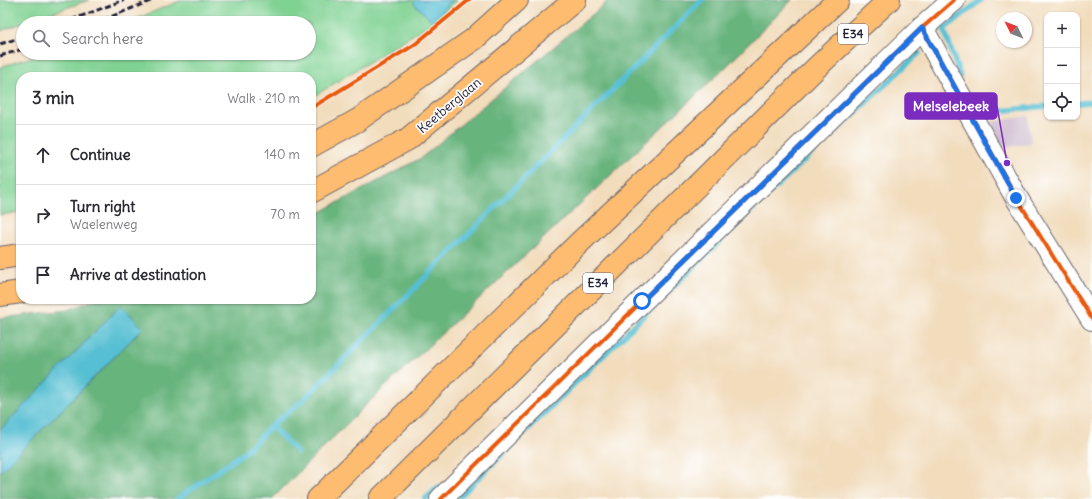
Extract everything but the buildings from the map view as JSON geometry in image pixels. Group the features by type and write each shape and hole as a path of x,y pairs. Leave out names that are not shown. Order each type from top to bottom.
{"main road":[{"path":"316,143 358,120 474,39 517,0"},
{"name":"Keetberglaan","path":"316,189 408,140 575,0"},
{"name":"E34","path":"318,499 573,249 838,0"},
{"name":"E34","path":"380,499 817,67 889,0"},
{"path":"0,258 16,256"},
{"path":"0,295 16,293"}],"street":[{"path":"441,499 922,28 954,0"},
{"path":"922,28 1016,198 1092,319"}],"shaded area":[{"path":"1028,116 1031,143 1002,148 990,122"}],"green space":[{"path":"0,0 89,0 43,16 16,16 16,25 0,31"},
{"path":"182,0 416,0 413,3 433,21 453,0 458,0 433,22 316,95 316,72 16,72 16,213 0,215 0,67 22,60 316,60 316,16 143,16"},
{"path":"608,0 792,0 727,66 369,402 272,499 0,499 0,472 143,328 0,430 0,318 67,310 84,304 316,304 316,214 421,158"}],"water":[{"path":"416,0 453,0 433,22 413,3"},
{"path":"121,305 143,328 0,472 0,430"}],"waterway":[{"path":"177,499 245,452 271,426 304,399 702,0"},
{"path":"960,76 944,29 981,0"},
{"path":"460,496 766,196 919,53"},
{"path":"1080,103 1092,102"},
{"path":"980,113 1044,106"},
{"path":"271,426 297,452"},
{"path":"425,499 438,487"}],"railway":[{"path":"82,16 124,0"},
{"path":"113,16 153,0"},
{"path":"0,44 16,39"},
{"path":"0,56 16,51"}],"cycle path":[{"path":"316,105 414,45 469,0"},
{"path":"441,499 922,28 954,0"},
{"path":"922,28 1016,197 1092,319"}],"place":[{"name":"Melselebeek","path":"1007,163"}],"route":[{"path":"642,301 922,28 1016,198"}]}
